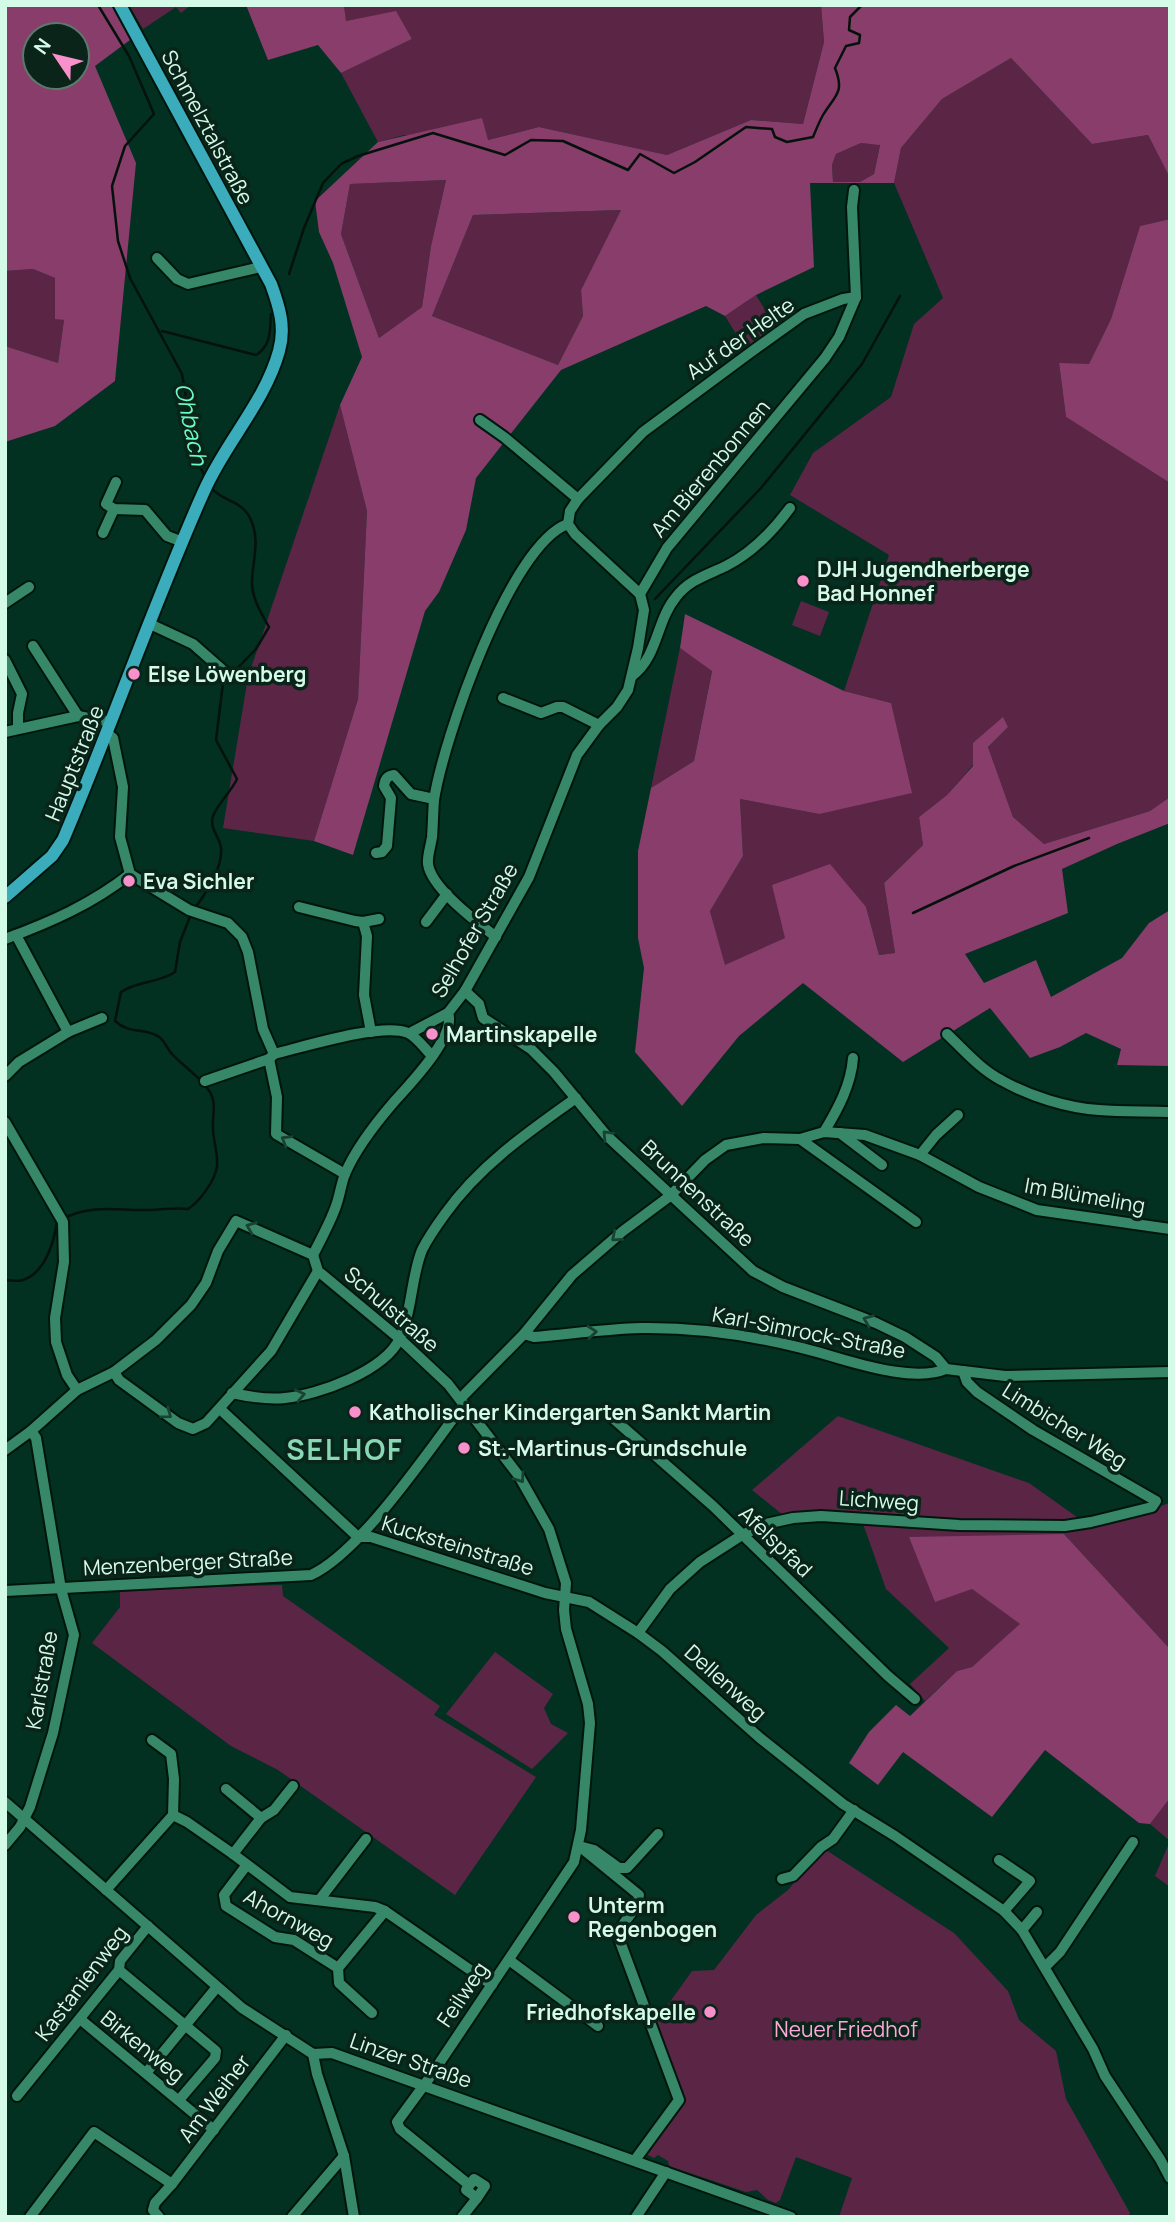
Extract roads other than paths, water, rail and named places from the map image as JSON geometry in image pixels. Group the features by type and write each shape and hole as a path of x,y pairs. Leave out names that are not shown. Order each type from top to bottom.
{"main road":[{"name":"Schmelztalstraße","path":"120,5 277,301 282,325 281,346 270,374"},
{"name":"Hauptstraße","path":"5,897 52,856 63,840 204,489 253,408 270,374"}],"street":[{"path":"854,190 852,207 856,297"},
{"path":"157,258 177,279 188,284 261,267"},
{"name":"Auf der Helte","path":"568,524 570,511 578,499 643,432 804,314 843,299 856,297"},
{"name":"Am Bierenbonnen","path":"640,594 667,548 825,358 839,337 856,297"},
{"path":"480,420 578,499"},
{"path":"116,482 106,504 114,509 145,510 167,536 183,542"},
{"name":"Selhofer Straße","path":"313,1255 336,1205 345,1174 376,1123 432,1056 450,1021 448,1013 465,991 529,877 577,755 599,725 617,707 628,690 632,676 644,668 665,612 674,598 693,580 727,565 756,546 790,508"},
{"path":"103,533 114,509"},
{"path":"496,937 447,894 432,876 428,863 434,799 469,682 502,607 517,578 556,528 568,524 575,534 640,594 643,610 632,676"},
{"path":"5,603 29,587"},
{"path":"150,624 193,644 226,673"},
{"path":"33,646 78,716"},
{"path":"5,660 22,694 18,728"},
{"path":"503,698 541,713 563,707 599,725"},
{"path":"5,732 78,716 109,728 122,787 120,837 130,874 192,911 228,923 242,937 248,951 263,1029 272,1056 277,1097 276,1134 345,1174"},
{"path":"376,853 382,852 387,846 391,798 384,786 389,776 399,778 411,794 434,799"},
{"path":"68,1032 10,937 54,920 104,895 130,874"},
{"path":"426,922 447,894"},
{"path":"299,907 363,922 379,919"},
{"path":"363,922 366,936 364,995 371,1032"},
{"name":"Brunnenstraße","path":"465,991 479,1004 483,1018 531,1049 606,1135 753,1270 783,1287 833,1305 905,1337 936,1357 946,1369"},
{"path":"205,1081 272,1056 371,1032 410,1033 448,1013"},
{"path":"5,1076 19,1062 68,1032 102,1018"},
{"path":"410,1033 432,1056"},
{"path":"947,1034 979,1065 1000,1080 1034,1095 1067,1105 1098,1110 1170,1112"},
{"path":"824,1132 846,1091 852,1073 853,1058"},
{"path":"232,1393 277,1398 315,1392 372,1368 400,1339 422,1251 444,1215 464,1189 490,1163 576,1098"},
{"path":"920,1155 936,1135 958,1115"},
{"path":"5,1122 61,1219 64,1262 55,1318 56,1342 67,1375 77,1390"},
{"name":"Im Blümeling","path":"670,1196 705,1160 726,1145 764,1138 800,1139 824,1132 838,1132 865,1135 920,1155 979,1187 1037,1210 1170,1228"},
{"path":"838,1132 881,1165"},
{"path":"800,1139 916,1223"},
{"name":"Menzenberger Straße","path":"5,1591 311,1575 328,1564 358,1537 409,1477 462,1402 572,1275 623,1231 670,1196"},
{"path":"5,1450 31,1432 77,1390 114,1372 156,1340 191,1305 206,1283 218,1251 236,1221 313,1255"},
{"name":"Schulstraße","path":"313,1255 317,1271 400,1339 448,1384 519,1476 544,1519 566,1583 565,1598"},
{"path":"114,1372 119,1380 168,1416 193,1429 206,1423 271,1351 317,1271"},
{"name":"Karl-Simrock-Straße","path":"522,1335 534,1337 640,1328 688,1329 775,1341 886,1370 923,1374 946,1369 1006,1376 1170,1373"},
{"name":"Limbicher Weg","path":"962,1371 967,1382 977,1392 1021,1423 1156,1502"},
{"name":"Kucksteinstraße","path":"220,1409 358,1537 371,1537 565,1598"},
{"name":"Afelspfad","path":"608,1414 713,1506 915,1699"},
{"name":"Karlstraße","path":"5,1845 30,1807 53,1733 74,1635 61,1589 36,1438 31,1432"},
{"name":"Lichweg","path":"638,1633 670,1589 700,1562 742,1535 766,1524 821,1516 959,1525 1065,1526 1152,1507 1156,1502"},
{"name":"Dellenweg","path":"565,1598 589,1602 638,1633 760,1738 854,1810 1004,1911 1022,1930 1093,2049 1105,2077 1170,2178"},
{"name":"Feilweg","path":"462,2217 477,2198 466,2190 468,2184 400,2129 397,2122 569,1871 579,1846 590,1723 588,1704 566,1629 565,1598"},
{"path":"106,1890 173,1815 174,1779 171,1754 152,1740"},
{"path":"233,1854 261,1818 274,1810 293,1786"},
{"path":"226,1789 261,1818"},
{"name":"Linzer Straße","path":"5,1801 242,2008 313,2054 332,2053 635,2160 753,2210 792,2217"},
{"path":"782,1879 793,1876 821,1847 833,1839 854,1810"},
{"path":"173,1815 233,1854 290,1897 375,1907 385,1911 492,1985"},
{"path":"579,1846 594,1850 619,1868 627,1868 658,1834"},
{"path":"320,1899 366,1839"},
{"path":"1045,1968 1060,1952 1133,1842"},
{"path":"579,1846 639,1895 638,1905 619,1930 618,1936 679,2100 635,2160"},
{"path":"999,1860 1030,1881 1004,1911"},
{"name":"Ahornweg","path":"246,1866 224,1895 226,1906 275,1937 294,1940 338,1968"},
{"name":"Ahornweg","path":"372,2013 339,1983 338,1968 385,1911"},
{"path":"1022,1930 1037,1912"},
{"name":"Kastanienweg","path":"16,2096 119,1970 120,1961 148,1926"},
{"name":"Feilweg","path":"509,1960 598,2025"},
{"path":"119,1970 216,2051 215,2058 179,2100"},
{"path":"146,2073 217,1987"},
{"name":"Birkenweg","path":"80,2019 214,2130"},
{"name":"Am Weiher","path":"159,2217 153,2207 286,2035"},
{"path":"313,2054 344,2156 354,2217"},
{"path":"30,2217 94,2132 172,2185"},
{"path":"292,2217 344,2156"},
{"path":"636,2217 666,2172"}],"waterway":[{"name":"Ohbach","path":"98,5 129,56 154,114 125,146 112,186 118,241 130,278 182,374 197,460 205,477"},
{"path":"289,274 323,183 341,164 358,156 433,133 505,155 531,140 563,141 628,170 640,154 674,173 746,127 772,129 775,137 787,142 813,137 839,89 835,68 846,46 859,43 860,35 849,30 850,17 862,5"},
{"path":"655,599 761,488 862,364 900,296"},
{"path":"162,331 256,355 267,343 271,314"},
{"name":"Ohbach","path":"195,908 213,880 221,856 220,844 212,825 213,816 237,779 216,740 223,683 256,649 269,627 253,593 256,542 251,520 242,508 210,486"},
{"path":"913,913 1014,866 1089,838"},
{"name":"Ohbach","path":"66,1217 95,1210 188,1209 202,1196 213,1178 217,1161 213,1133 214,1105 210,1092 159,1037 126,1028 115,1021 121,992 175,972 180,942 191,914"},
{"name":"Ohbach","path":"5,1280 21,1281 37,1271 51,1247 57,1222"}],"place":[{"name":"DJH Jugendherberge Bad Honnef","path":"803,581"},
{"name":"Else Löwenberg","path":"134,674"},
{"name":"Eva Sichler","path":"129,881"},
{"name":"Martinskapelle","path":"432,1034"},
{"name":"Katholischer Kindergarten Sankt Martin","path":"355,1412"},
{"name":"St.-Martinus-Grundschule","path":"464,1448"},
{"name":"Unterm Regenbogen","path":"574,1917"},
{"name":"Friedhofskapelle","path":"710,2012"}],"district":[{"name":"SELHOF","path":"345,1449"}],"park label":[{"name":"Neuer Friedhof","path":"846,2029"}]}
